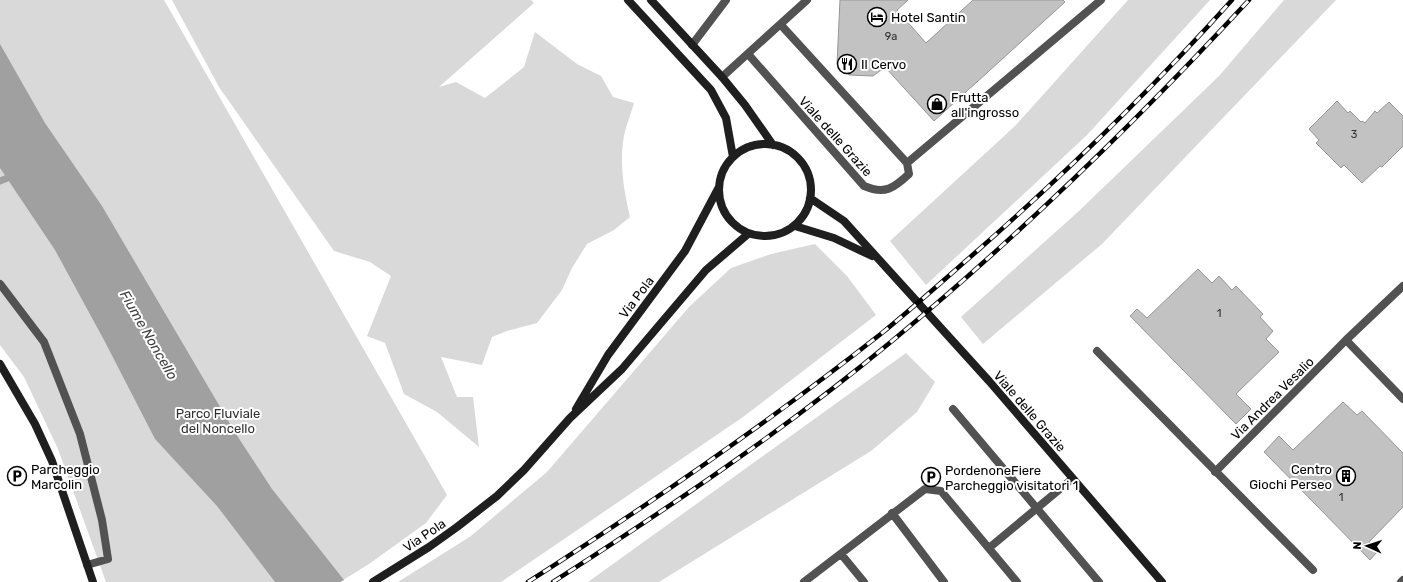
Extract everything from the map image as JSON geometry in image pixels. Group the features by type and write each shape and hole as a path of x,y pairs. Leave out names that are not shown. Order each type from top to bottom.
{"main road":[{"path":"628,0 711,90 726,118 733,157"},
{"path":"651,0 722,77 745,105 774,145"},
{"path":"759,145 774,145 787,150 798,159 806,170 811,184 810,198 805,213 795,226 785,232 773,236 748,234 736,226 726,215 720,202 719,188 721,176 733,157 745,148 759,145"},
{"name":"Via Pola","path":"570,418 608,355 685,251 719,188"},
{"name":"Viale delle Grazie","path":"810,198 844,221 989,381 1162,582"},
{"name":"Viale delle Grazie","path":"795,226 834,238 876,258"},
{"name":"Via Pola","path":"373,582 430,547 497,496 524,470 570,418 622,369 706,270 748,234"},
{"path":"0,364 35,424 52,461 93,582"}],"street":[{"path":"692,45 726,0"},
{"path":"722,77 807,0"},
{"path":"781,25 906,162 1101,0"},
{"name":"Viale delle Grazie","path":"748,54 864,186 874,190 894,188 909,174 906,162"},
{"path":"0,284 44,342 80,434 102,520 108,559 87,565"},
{"name":"Via Andrea Vesalio","path":"1216,472 1346,340 1403,286"},
{"path":"1346,340 1403,399"},
{"path":"1097,351 1313,570"},
{"path":"953,409 1098,582"},
{"path":"989,548 1072,479"},
{"path":"804,582 925,489 941,491 1016,582"},
{"path":"892,514 944,582"},
{"path":"841,554 864,582"}],"green space":[{"name":"Parco Fluviale del Noncello","path":"0,0 164,0 447,495 426,523 369,564 340,582 106,582 58,449 24,377 0,345"},
{"path":"172,0 531,0 534,3 439,87 456,82 485,98 524,67 535,32 577,64 601,76 613,97 634,103 625,132 622,156 624,187 630,217 614,230 587,244 572,268 562,290 537,323 507,331 492,337 482,365 441,357 457,397 473,397 479,447 437,412 404,394 385,343 367,336 391,276 370,262 334,251 219,87"},
{"path":"1128,0 1210,0 1087,135 926,285 890,241 1015,126"},
{"path":"1284,0 1336,0 1102,244 983,344 961,317 1080,210 1219,76"},
{"path":"815,244 847,276 876,315 743,417 501,582 398,582 471,536 547,472 689,307 731,268 771,254"},
{"path":"906,353 935,382 917,412 871,451 659,582 588,582"}],"water":[{"name":"Fiume Noncello","path":"0,44 45,123 102,206 236,434 272,489 344,580 340,582 275,582 217,506 155,439 104,340 55,250 0,168"}],"building":[{"path":"840,0 908,0 897,10 926,43 973,0 1063,0 1065,2 934,121 885,67 873,76 849,75 837,64"},
{"path":"1337,101 1348,113 1350,111 1361,122 1362,121 1365,123 1375,111 1377,113 1389,102 1403,116 1403,146 1382,167 1380,166 1362,183 1344,165 1341,168 1316,143 1319,140 1309,129"},
{"path":"1198,269 1212,283 1219,276 1232,290 1236,286 1263,314 1260,317 1273,331 1266,339 1279,352 1236,394 1251,409 1236,424 1130,316 1137,309 1147,318"},
{"name":"Centro Giochi Perseo","path":"1343,402 1357,415 1362,411 1403,453 1403,507 1369,542 1378,551 1370,560 1264,452 1279,436 1293,450"}],"waterway":[{"path":"0,181 15,175"}],"railway":[{"path":"528,582 619,523 708,462 882,333 1043,192 1140,98 1232,0"},
{"path":"553,582 727,466 852,374 892,341 1031,219 1164,90 1249,0"}],"place":[{"name":"Hotel Santin","path":"877,17"},
{"name":"Il Cervo","path":"847,64"},
{"name":"Frutta all'ingrosso","path":"937,104"},
{"name":"Parcheggio Marcolin","path":"17,476"},
{"name":"Centro Giochi Perseo","path":"1346,476"},
{"name":"PordenoneFiere Parcheggio visitatori 1","path":"931,477"}]}
